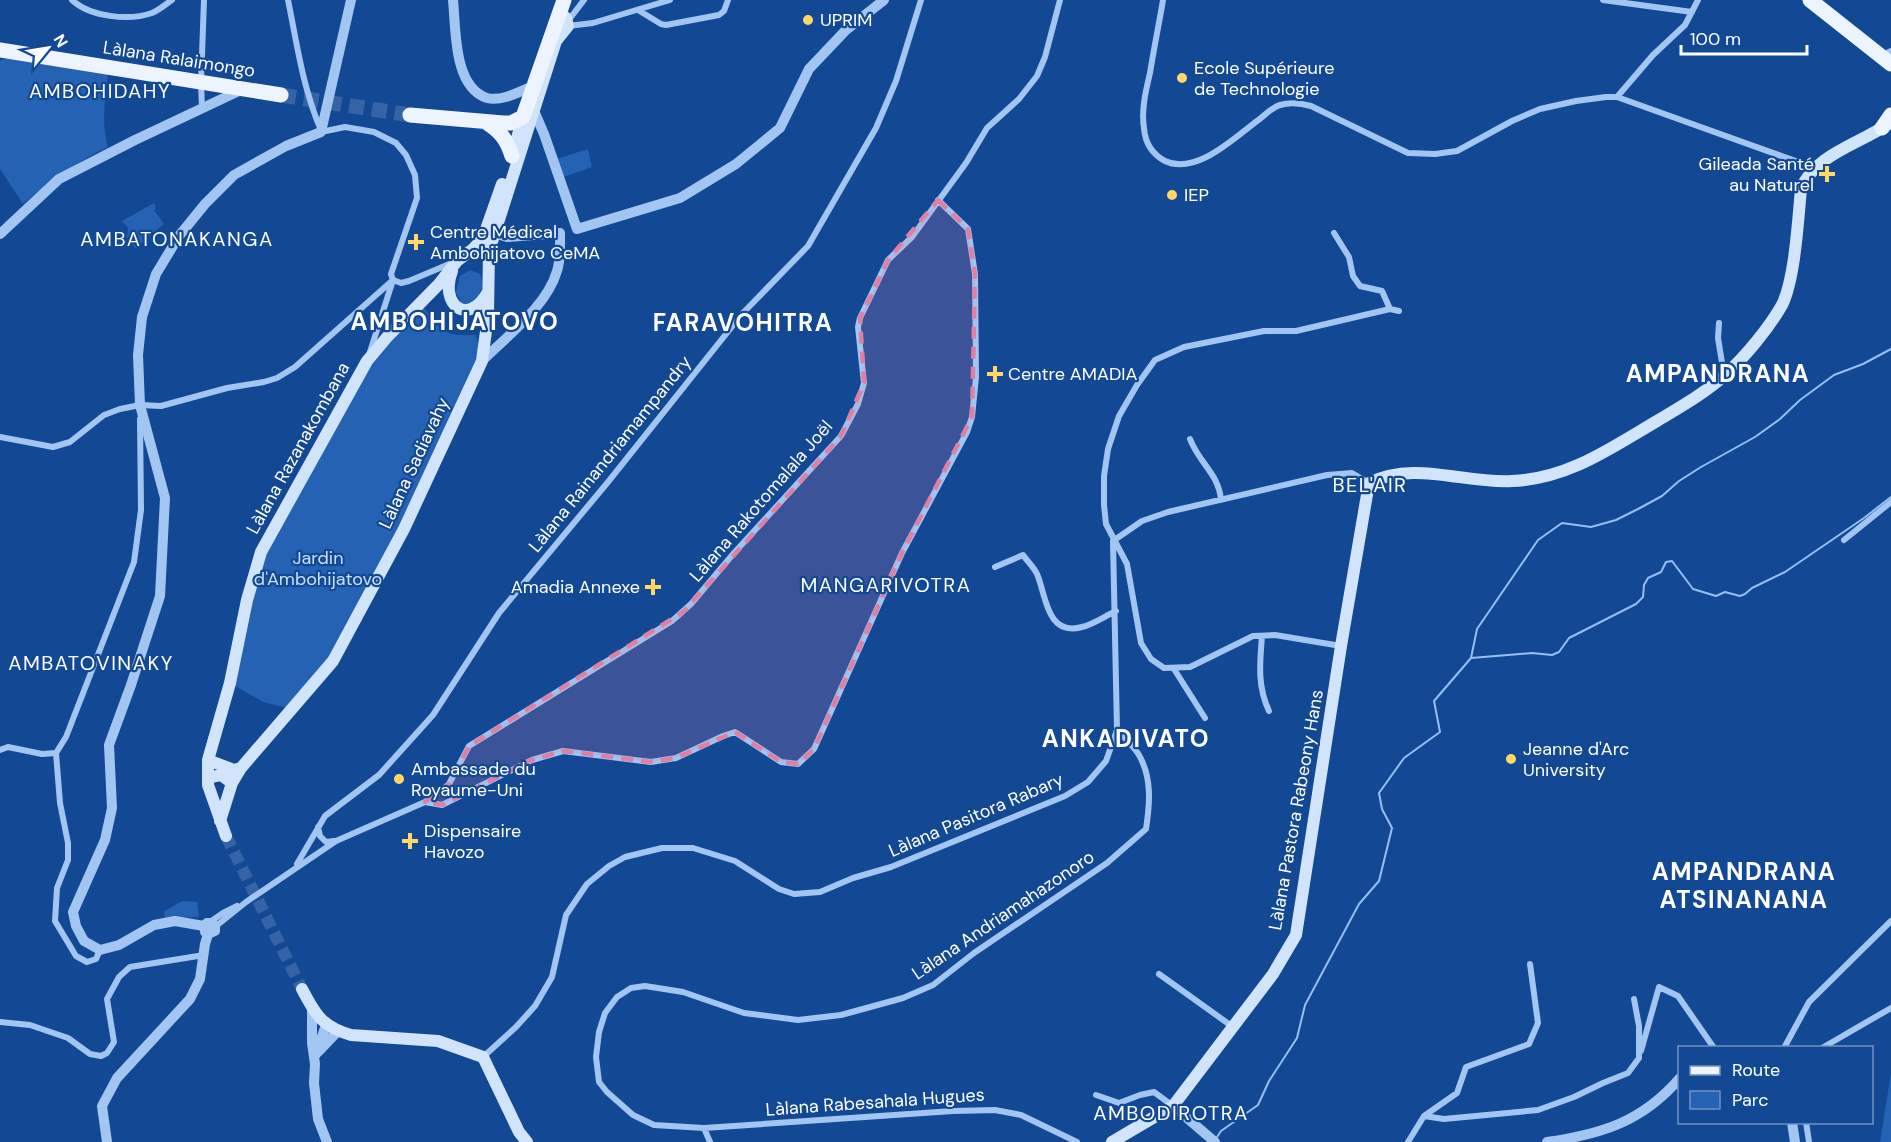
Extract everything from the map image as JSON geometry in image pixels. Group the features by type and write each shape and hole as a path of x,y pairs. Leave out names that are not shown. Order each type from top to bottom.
{"main road":[{"path":"488,235 512,156 564,22 564,0"},
{"path":"1810,0 1887,57"},
{"path":"529,115 533,86 548,43 564,22"},
{"name":"Làlana Ralaimongo","path":"0,50 281,94"},
{"path":"410,115 511,123 529,115"},
{"name":"Làlana Sadiavahy","path":"220,821 232,783 241,768 333,661 404,529 482,361 488,319 488,235 529,115"},
{"path":"485,121 499,130 507,139 512,156"},
{"path":"1369,483 1398,473 1416,472 1512,482 1531,480 1579,466 1683,405 1725,376 1770,323 1787,292 1801,189 1805,179 1815,168 1889,122"},
{"name":"Làlana Razanakombana","path":"226,836 208,785 208,760 230,683 247,600 261,552 367,361 393,330 439,284 456,261 488,235"},
{"path":"456,261 448,285 449,295 458,309 476,306 483,301 488,292"},
{"name":"Làlana Pastora Rabeony Hans","path":"1173,1106 1273,974 1296,936 1369,483"},
{"path":"208,760 234,770 241,768"},
{"path":"208,778 221,775 232,783"},
{"path":"302,989 312,1008 326,1025 337,1032 438,1041 483,1057 519,1132 527,1142"},
{"path":"1112,1142 1173,1106"}],"street":[{"path":"72,0 79,7 100,14 127,17 153,13 172,0"},
{"path":"202,108 204,0"},
{"path":"288,0 303,76 321,131"},
{"path":"321,131 351,0"},
{"path":"453,0 459,61 464,75 475,90 488,98 496,98 533,86"},
{"path":"564,22 584,0"},
{"path":"564,22 593,23 670,0"},
{"path":"638,10 666,25 719,15 724,11 729,0"},
{"path":"488,235 507,237 560,233 577,229 680,198 736,165 780,128 809,69 846,30 884,0"},
{"name":"Làlana Rainandriamampandry","path":"296,868 325,816 378,775 433,715 499,613 608,482 742,314 808,246 876,128 896,81 921,0"},
{"name":"Làlana Rakotomalala Joël","path":"209,927 336,841 425,802 450,784 469,746 684,612 734,553 841,436 858,404 864,383 858,327 860,318 888,261 912,237 966,163 987,128 1019,99 1037,76 1045,57 1060,0"},
{"path":"1163,0 1145,98 1143,127 1151,150 1170,163 1181,165 1195,163 1217,150 1277,106 1294,102 1311,106 1408,153 1435,154 1457,151 1512,121 1540,109 1606,97 1617,98 1815,168"},
{"path":"1603,0 1692,12"},
{"path":"1617,98 1653,55 1685,25 1698,0"},
{"path":"0,234 59,179 243,89"},
{"path":"529,115 544,134 577,229"},
{"path":"100,950 96,959 87,962 76,956 55,921 57,888 68,860 68,843 60,803 56,753 66,737 134,562 141,510 138,355 141,317 156,274 179,236 205,204 234,175 286,146 321,131 345,127 374,132 396,143 406,155 414,175 417,198 391,274 393,280 367,361"},
{"path":"425,802 442,805 532,760 563,751 651,762 676,758 735,732 781,762 798,764 814,749 902,553 967,432 972,417 976,377 975,274 968,229 938,200"},
{"path":"482,361 538,306 557,273 560,233"},
{"path":"1334,233 1349,257 1353,276 1360,286 1382,291 1390,309"},
{"path":"393,280 401,283 409,281 456,261"},
{"path":"0,437 52,447 70,442 104,415 120,409 140,405 161,406 226,388 277,378 295,368 393,280"},
{"path":"1341,646 1275,635 1253,636 1190,667 1164,669 1151,659 1141,643 1127,564 1106,524 1104,476 1108,449 1119,416 1155,360 1184,347 1264,331 1296,332 1390,309 1399,311"},
{"path":"1719,323 1718,338 1725,376"},
{"path":"107,1142 102,1106 117,1078 190,999 200,979 209,927 175,921 154,925 119,945 100,950 84,941 75,926 73,912 105,840 112,808 109,745 160,596 165,498 140,405"},
{"path":"1190,439 1220,487 1221,500"},
{"path":"1113,541 1142,521 1168,512 1327,475 1353,473 1369,483"},
{"path":"1844,540 1891,502"},
{"name":"Làlana Pasitora Rabary","path":"483,1057 535,1006 552,977 566,915 587,884 609,866 625,857 662,848 693,848 735,861 779,889 794,894 820,892 853,878 891,867 1065,795 1088,782 1106,761 1117,730 1113,541"},
{"path":"995,567 1023,555 1037,573 1045,605 1058,624 1073,628 1083,627 1116,611"},
{"path":"1262,636 1259,677 1262,696 1269,711"},
{"path":"1174,669 1205,718"},
{"name":"Làlana Andriamahazonoro","path":"704,1128 654,1125 633,1115 598,1082 596,1057 599,1032 605,1013 617,997 631,988 645,986 684,992 744,1013 798,1020 841,1015 903,998 933,985 974,953 1107,863 1146,829 1150,801 1148,777 1139,754 1117,730"},
{"path":"0,750 8,747 42,754 56,753"},
{"path":"318,826 320,836 326,842 336,841"},
{"path":"1785,1046 1809,1002 1891,921"},
{"path":"0,1022 30,1025 68,1038 90,1054 101,1056 107,1053 114,1042 107,999 120,977 130,967 205,955"},
{"path":"1408,1142 1424,1116 1457,1093 1467,1067 1529,1044 1538,1023 1530,964"},
{"path":"1160,974 1234,1027"},
{"path":"1424,1116 1444,1119 1538,1110 1628,1073 1640,1058 1659,987 1678,996 1712,1046"},
{"path":"1634,999 1639,1026 1640,1058"},
{"path":"312,1008 314,1083 318,1119 327,1142"},
{"path":"1824,1046 1891,1008"},
{"path":"315,1059 326,1025"},
{"path":"315,1059 337,1032"},
{"path":"1547,1142 1600,1131 1641,1114 1664,1097 1678,1080"},
{"path":"1096,1095 1119,1103 1154,1092 1212,1139"},
{"name":"Làlana Rabesahala Hugues","path":"704,1128 953,1110 995,1110 1021,1115 1077,1142"},
{"path":"1792,1124 1795,1142"},
{"path":"1806,1124 1809,1142"},
{"path":"704,1128 710,1142"}],"highlighted area":[{"path":"938,200 968,229 975,274 972,417 902,553 814,749 798,764 781,762 735,732 676,758 651,762 563,751 532,760 442,805 425,802 449,784 469,746 683,612 841,436 864,383 860,318 888,260"}],"green space":[{"path":"12,55 108,74 104,120 108,147 64,172 23,204 0,169 0,61"},
{"path":"588,149 592,167 564,177 557,159"},
{"path":"154,203 156,208 154,210 164,224 136,249 127,239 128,228 122,221"},
{"path":"470,270 480,274 482,288 470,305 461,303 456,292 460,276"},
{"name":"Jardin d'Ambohijatovo","path":"423,307 445,331 456,335 476,335 482,361 336,655 292,709 263,702 230,683 261,552 367,361"},
{"path":"183,901 197,902 199,917 165,918 164,911"},
{"path":"1891,1073 1891,1142 1880,1142"}],"waterway":[{"path":"1217,1137 1221,1131 1258,1105 1269,1081 1297,1038 1305,1005 1359,904 1379,881 1392,828 1382,809 1379,793 1404,758 1440,732 1434,701 1471,658 1477,629 1538,540 1562,523 1591,527 1616,520 1638,509 1662,496 1679,481 1701,467 1755,437 1834,375 1863,364 1891,349"},
{"path":"1471,658 1532,653 1552,655 1559,652 1569,638 1636,604 1643,597 1644,585 1648,578 1661,572 1666,562 1672,561 1693,589 1716,596 1725,592 1740,596 1785,572 1891,497"}],"tunnel":[{"path":"281,95 410,115"},
{"path":"226,836 302,989"}],"place":[{"name":"UPRIM","path":"808,20"},
{"name":"Ecole Supérieure de Technologie","path":"1182,78"},
{"name":"Gileada Santé au Naturel","path":"1827,174"},
{"name":"IEP","path":"1172,195"},
{"name":"Centre Médical Ambohijatovo CeMA","path":"416,242"},
{"name":"Centre AMADIA","path":"995,374"},
{"name":"Amadia Annexe","path":"653,587"},
{"name":"Jeanne d'Arc University","path":"1511,759"},
{"name":"Ambassade du Royaume-Uni","path":"399,779"},
{"name":"Dispensaire Havozo","path":"410,841"}],"district":[{"name":"AMBOHIDAHY","path":"100,91"},
{"name":"AMBATONAKANGA","path":"177,239"},
{"name":"AMBOHIJATOVO","path":"455,321"},
{"name":"FARAVOHITRA","path":"743,322"},
{"name":"AMPANDRANA","path":"1718,373"},
{"name":"BEL'AIR","path":"1370,485"},
{"name":"MANGARIVOTRA","path":"886,585"},
{"name":"AMBATOVINAKY","path":"91,663"},
{"name":"ANKADIVATO","path":"1126,738"},
{"name":"AMPANDRANA ATSINANANA","path":"1744,885"},
{"name":"AMBODIROTRA","path":"1171,1113"}]}
